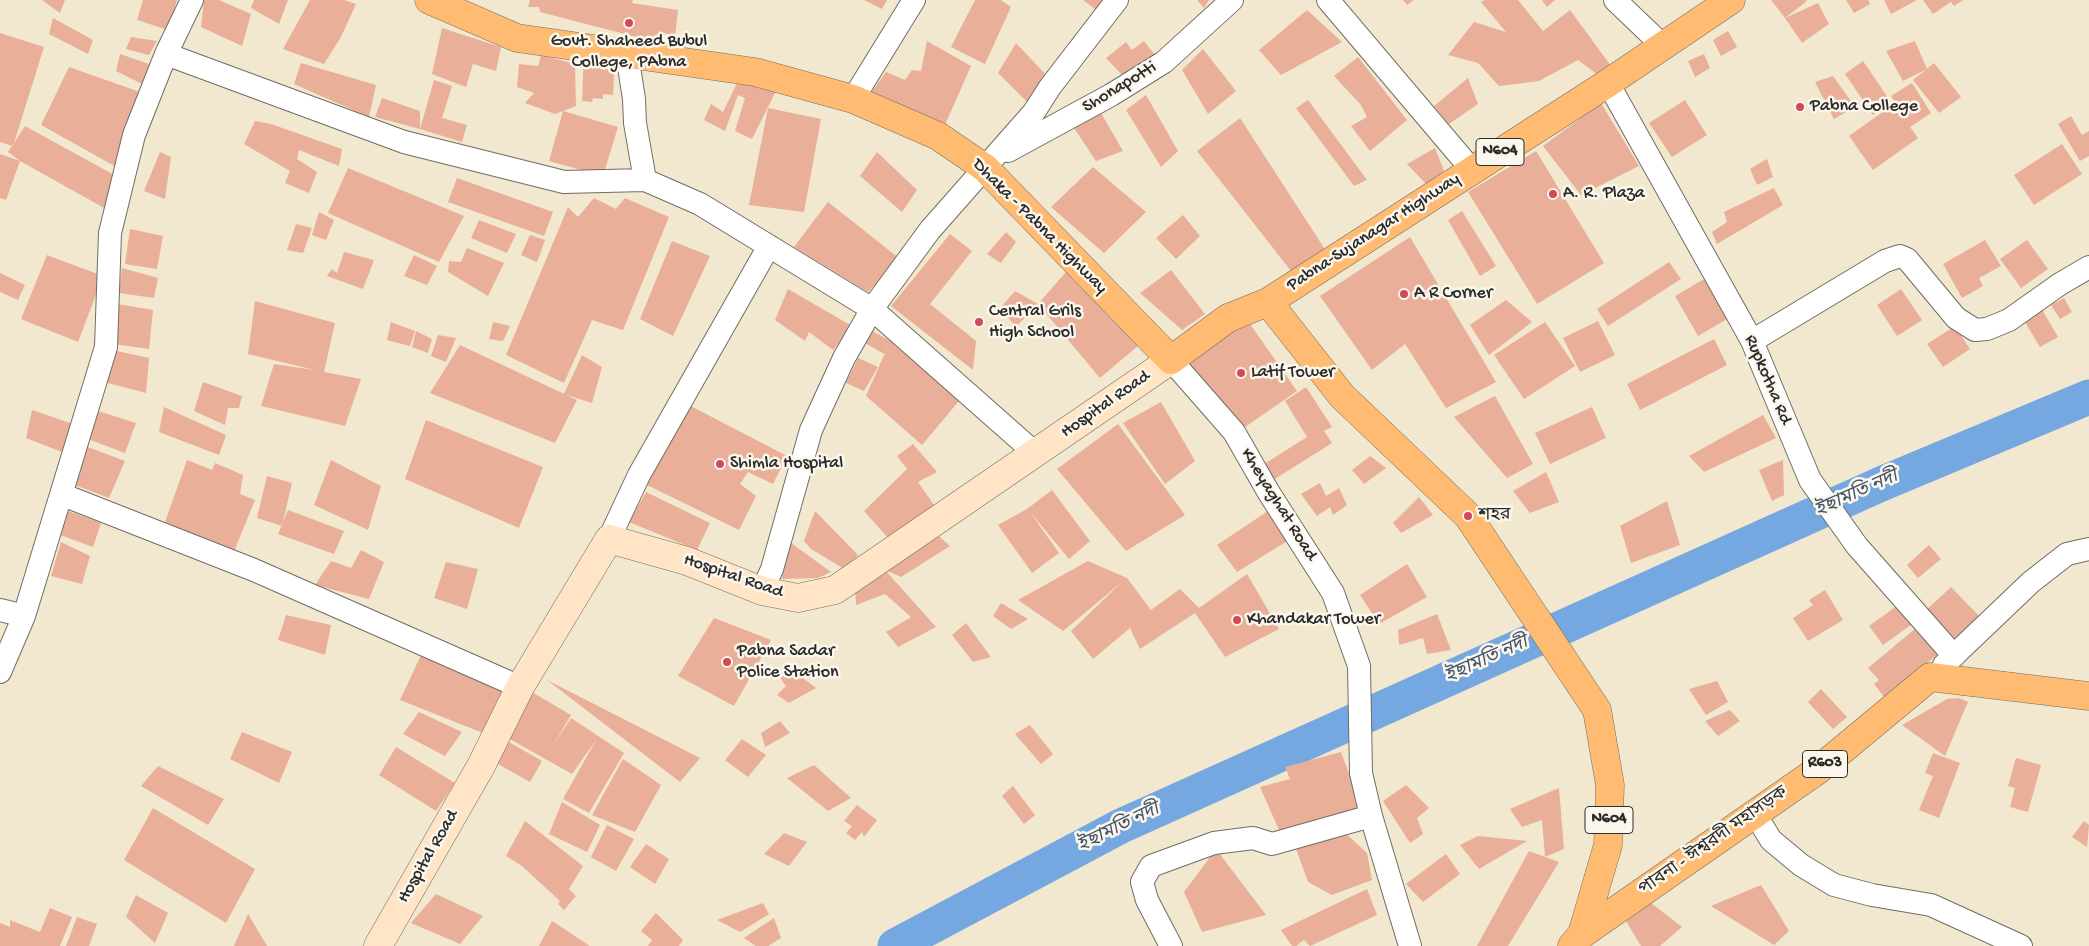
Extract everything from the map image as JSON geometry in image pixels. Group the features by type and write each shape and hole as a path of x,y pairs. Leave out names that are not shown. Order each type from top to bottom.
{"main road":[{"name":"Dhaka - Pabna Highway","path":"428,0 473,9 518,38 756,72 853,99 938,136 991,163 1171,360"},
{"name":"Pabna-Sujanagar Highway","path":"1268,302 1608,83 1730,0"},
{"name":"Hospital Road","path":"378,946 481,766 520,687 609,539 687,561 762,591 798,598 834,590 1036,454 1228,318 1268,302"},
{"name":"N604","path":"1268,302 1342,396 1468,516 1597,710 1610,785 1608,844 1577,940"},
{"path":"1930,677 2089,696"},
{"name":"পাবনা - ঈশ্বরদী মহাসড়ক","path":"1577,940 1818,770 1930,677"}],"street":[{"path":"0,672 24,616 106,347 110,233 134,135 166,54 192,0"},
{"path":"853,99 914,0"},
{"path":"762,591 772,569 811,430 844,358 872,309 930,230 1034,112 1050,87 1117,0"},
{"name":"Shonapotti","path":"991,163 1111,95 1164,62 1232,0"},
{"path":"1328,0 1472,170"},
{"path":"1615,0 1662,45"},
{"path":"166,54 404,142 564,182 644,180 700,204 872,309 1036,454"},
{"path":"627,54 644,180"},
{"name":"Rupkotha Rd","path":"1608,83 1752,341 1810,480 1857,546 1954,656"},
{"path":"609,539 639,474 769,246"},
{"path":"1752,341 1885,261 1900,256 1907,260 1956,318 1975,330 1987,329 2009,320 2060,284 2089,267"},
{"name":"Kheyaghat Road","path":"1171,360 1234,432 1269,493 1334,593 1359,666 1361,773 1371,816 1410,946"},
{"path":"62,495 254,570 520,687"},
{"path":"1930,677 2030,582 2067,554 2089,549"},
{"path":"0,610 24,616"},
{"path":"1755,814 1771,840 1801,865 1834,885 1872,895 1931,905 2022,946"},
{"path":"1171,946 1147,900 1142,882 1152,866 1214,843 1253,838 1272,844 1371,816"}],"building":[{"path":"42,0 65,0 60,13"},
{"path":"143,0 177,0 168,30 137,20"},
{"path":"204,0 219,0 251,14 242,46 201,27"},
{"path":"254,0 288,0 279,24 251,8"},
{"path":"310,0 344,0 356,4 341,37 324,64 283,49"},
{"name":"Govt. Shaheed Bubul College, PAbna","path":"530,0 633,0 632,3 678,10 675,36 664,33 663,44 540,12 539,7 528,7"},
{"path":"864,0 887,0 882,9"},
{"path":"975,0 1001,0 1011,7 985,64 951,47"},
{"path":"1083,0 1104,0 1096,10"},
{"path":"1197,0 1209,0 1204,8"},
{"path":"1403,0 1414,0 1407,5"},
{"path":"1485,0 1518,0 1543,31 1570,10 1614,70 1598,75 1578,60 1539,81 1499,86 1478,63 1448,55 1474,22 1506,32 1481,2"},
{"path":"1542,0 1555,0 1547,7"},
{"path":"1771,0 1806,0 1807,1 1785,18"},
{"path":"1846,0 1868,0 1870,4 1854,13"},
{"path":"1884,0 1917,0 1891,14"},
{"path":"1923,0 1963,0 1954,6 1951,2 1933,14"},
{"path":"1818,3 1829,24 1802,43 1785,18"},
{"path":"1307,10 1342,42 1281,75 1259,50"},
{"path":"53,18 93,40 88,54 49,34"},
{"path":"442,28 501,47 496,71 473,64 466,87 432,74"},
{"path":"1728,31 1737,47 1721,56 1713,40"},
{"path":"0,33 44,47 13,146 0,142"},
{"path":"131,37 157,41 149,55 126,49"},
{"path":"927,41 971,66 944,127 868,97 886,72 905,80 912,70 921,71"},
{"path":"1144,41 1155,55 1123,76 1106,58 1126,42 1132,50"},
{"path":"1915,41 1927,69 1903,81 1886,51"},
{"path":"1016,43 1048,77 1029,104 998,73"},
{"path":"1203,49 1236,91 1208,114 1182,70"},
{"path":"584,53 615,55 613,95 603,94 603,99 593,98 592,102 582,101"},
{"path":"120,54 149,64 142,84 116,71"},
{"path":"1704,54 1710,68 1695,77 1688,61"},
{"path":"541,55 575,64 576,106 555,114 525,103 534,93 517,87 519,64 538,66"},
{"path":"1358,57 1407,120 1370,151 1351,126 1367,117 1361,105 1334,76"},
{"path":"1863,61 1891,102 1873,115 1845,74"},
{"path":"301,63 376,85 369,117 294,84"},
{"path":"1934,63 1961,97 1939,113 1913,80"},
{"path":"69,67 140,92 118,168 41,125"},
{"path":"1833,76 1855,107 1834,119 1815,82"},
{"path":"740,77 777,89 752,139 735,131 745,98 738,95 725,131 704,120 711,104 723,112"},
{"path":"1468,78 1478,104 1449,124 1434,106"},
{"path":"434,80 452,86 442,118 467,125 462,142 420,129"},
{"path":"1912,83 1931,113 1910,127 1918,138 1873,170 1849,136 1894,104 1906,120 1891,96"},
{"path":"1146,95 1178,151 1161,167 1126,110"},
{"path":"382,98 420,111 420,129 375,117"},
{"path":"1308,100 1367,180 1354,186 1296,108"},
{"path":"1685,100 1707,135 1672,157 1649,123"},
{"path":"1601,103 1639,166 1581,195 1543,146"},
{"path":"768,108 821,119 804,212 749,205"},
{"path":"563,111 618,127 603,176 549,161"},
{"path":"1101,113 1123,151 1096,161 1074,128"},
{"path":"2071,116 2082,135 2089,131 2089,156 2080,161 2058,124"},
{"path":"1240,118 1328,254 1295,276 1197,151"},
{"path":"255,121 271,124 342,149 339,166 299,150 297,159 317,172 309,193 285,183 290,171 244,144"},
{"path":"25,126 118,177 106,209 20,161 8,152"},
{"path":"2062,144 2082,174 2034,205 2014,175"},
{"path":"1435,148 1444,171 1427,185 1407,164"},
{"path":"1536,151 1604,263 1537,304 1468,192"},
{"path":"160,152 171,157 165,199 144,191"},
{"path":"877,152 917,190 902,212 860,176"},
{"path":"0,154 20,161 6,200 0,198"},
{"path":"1767,159 1773,177 1757,185 1750,169"},
{"path":"1093,167 1146,212 1104,253 1051,207"},
{"path":"348,168 464,216 439,262 328,213"},
{"path":"457,178 553,212 544,236 448,202"},
{"path":"1774,188 1783,205 1717,244 1712,232 1727,222 1724,212"},
{"path":"594,198 616,209 625,198 669,217 623,330 592,320 564,383 506,355 568,207 578,217"},
{"path":"828,202 900,259 868,292 794,247"},
{"path":"1462,211 1496,266 1480,276 1448,220"},
{"path":"319,212 334,220 326,240 312,235"},
{"path":"1183,215 1200,236 1176,259 1156,238"},
{"path":"479,220 516,234 507,253 471,238"},
{"path":"296,224 312,228 303,253 287,250"},
{"path":"130,229 163,236 157,269 125,264"},
{"path":"1006,232 1016,242 1001,263 987,254"},
{"path":"950,234 972,251 930,304 976,341 973,370 891,306"},
{"path":"530,235 545,240 537,262 521,255"},
{"path":"1410,237 1496,382 1446,408 1405,344 1372,370 1320,296"},
{"path":"1985,240 2001,266 1979,278 1983,286 1962,298 1943,264"},
{"path":"2027,240 2048,269 2021,288 2000,259"},
{"path":"672,241 710,256 673,336 640,319"},
{"path":"467,248 504,263 488,296 448,272 449,261 461,262"},
{"path":"344,252 374,260 363,289 327,276 332,269 337,273"},
{"path":"47,255 103,276 78,342 21,319"},
{"path":"414,255 437,266 427,285 404,276"},
{"path":"1669,262 1681,279 1608,326 1597,309"},
{"path":"122,268 158,278 154,298 119,293"},
{"path":"1171,270 1205,314 1182,330 1140,293"},
{"path":"1066,272 1139,345 1100,378 1038,304"},
{"path":"0,273 25,285 18,300 0,292"},
{"path":"1711,275 1734,315 1698,336 1675,296"},
{"path":"788,289 852,326 833,350 809,332 805,341 775,320"},
{"path":"1901,289 1922,320 1897,336 1877,305"},
{"path":"1015,291 1038,304 1016,327 1000,308"},
{"path":"2064,298 2072,312 2060,319 2051,305"},
{"path":"1506,300 1532,322 1489,355 1470,325"},
{"path":"255,301 335,323 324,372 361,379 345,426 261,406 274,364 315,370 248,354"},
{"path":"117,304 153,310 149,349 114,344"},
{"path":"2041,308 2058,337 2040,347 2023,319"},
{"name":"Latif Tower","path":"1243,314 1297,391 1238,432 1184,355"},
{"path":"1598,321 1615,355 1580,372 1563,338"},
{"path":"391,322 415,331 410,346 387,340"},
{"path":"493,322 510,326 503,341 489,339"},
{"path":"1545,322 1575,366 1524,399 1494,355"},
{"path":"1955,326 1970,349 1943,367 1927,344"},
{"path":"870,330 891,341 959,401 922,445 866,396 889,344 884,354 865,343"},
{"path":"416,331 432,339 428,353 412,347"},
{"path":"438,335 456,338 446,362 431,356"},
{"path":"1714,339 1727,365 1640,410 1627,384"},
{"path":"460,345 577,400 555,443 430,393"},
{"path":"112,350 149,358 146,393 104,382"},
{"path":"582,355 602,367 592,403 564,394"},
{"path":"858,358 878,367 864,391 846,383"},
{"path":"203,382 242,396 239,408 228,408 225,425 194,411"},
{"path":"1306,387 1332,427 1324,431 1332,443 1267,484 1258,468 1307,437 1285,401"},
{"path":"1495,396 1533,464 1507,478 1454,417"},
{"path":"1161,402 1195,461 1165,484 1123,423"},
{"name":"Shimla Hospital","path":"685,403 787,456 773,484 748,472 740,484 756,496 739,530 647,485"},
{"path":"164,407 226,435 219,455 159,432"},
{"path":"1592,407 1606,438 1550,464 1535,433"},
{"path":"32,410 76,425 67,454 26,438"},
{"path":"95,410 136,423 125,453 88,439"},
{"path":"1763,415 1776,438 1704,472 1689,456"},
{"path":"426,420 543,467 519,528 405,479"},
{"path":"1118,424 1185,515 1126,551 1057,469"},
{"path":"913,444 937,472 918,482 934,505 890,540 864,511 907,469 897,456"},
{"path":"85,446 125,461 109,498 72,484"},
{"path":"1370,456 1386,468 1364,484 1352,470"},
{"path":"187,460 212,470 215,463 243,475 240,494 255,500 233,554 164,525"},
{"path":"331,460 381,486 368,530 314,505"},
{"path":"1783,460 1784,495 1772,501 1759,470"},
{"path":"1546,472 1559,502 1530,513 1513,491"},
{"path":"267,476 292,483 282,526 257,518"},
{"path":"1320,483 1326,496 1339,488 1347,505 1333,515 1330,507 1317,516 1301,494"},
{"path":"1052,490 1090,541 1069,559 1030,512 1059,553 1032,573 998,525 1027,509"},
{"path":"646,492 710,523 697,550 629,522"},
{"path":"1419,497 1433,515 1401,533 1393,523"},
{"path":"1667,501 1680,545 1631,563 1620,526"},
{"path":"1274,507 1294,537 1237,572 1217,545"},
{"path":"288,510 344,531 334,554 278,534"},
{"path":"68,511 101,523 93,547 58,534"},
{"path":"815,511 858,555 846,570 811,549 804,541"},
{"path":"933,531 950,546 901,577 885,570"},
{"path":"787,540 831,572 818,578 782,579"},
{"path":"61,542 90,556 82,584 51,576"},
{"path":"1929,545 1941,559 1918,578 1907,565"},
{"path":"361,550 384,562 369,599 315,585 331,561 351,568"},
{"path":"1088,561 1127,578 1151,610 1180,589 1199,608 1247,574 1279,629 1225,657 1195,613 1140,649 1130,628 1093,659 1071,631 1122,582 1063,631 1018,600"},
{"path":"446,562 478,569 467,609 434,598"},
{"path":"1407,564 1427,597 1379,624 1360,595"},
{"path":"885,570 936,627 898,647 886,632 911,617 885,594 856,605 855,588"},
{"path":"1951,587 1981,618 1953,644 1923,613"},
{"path":"1825,590 1843,620 1808,641 1793,618 1813,605 1809,600"},
{"path":"1001,603 1028,619 1011,629 993,616"},
{"path":"1901,603 1915,622 1883,645 1869,626"},
{"path":"1437,614 1451,650 1427,654 1423,638 1399,645 1398,630"},
{"path":"286,615 331,625 325,655 278,640"},
{"path":"714,618 771,640 734,706 678,676"},
{"path":"966,623 991,657 973,662 952,635"},
{"path":"1916,628 1938,654 1885,698 1874,684 1879,680 1868,668"},
{"path":"422,653 508,694 488,735 400,700"},
{"path":"792,670 816,688 789,703 777,695 786,686 780,678"},
{"path":"547,680 700,758 680,782"},
{"path":"1717,681 1728,702 1706,715 1689,689"},
{"path":"525,688 571,715 553,746 571,718 624,753 589,813 563,799 596,740 572,774 501,734"},
{"path":"1821,689 1847,717 1833,729 1808,702"},
{"path":"1959,698 1968,702 1945,756 1902,725 1947,699"},
{"path":"1730,710 1740,721 1718,736 1705,721"},
{"path":"419,712 462,732 445,756 403,734"},
{"path":"780,721 790,733 765,747 761,733"},
{"path":"1030,725 1053,754 1041,764 1015,734"},
{"path":"242,732 292,752 279,783 230,759"},
{"path":"500,737 542,761 530,782 489,759"},
{"path":"742,739 766,755 748,777 725,760"},
{"path":"396,747 455,783 436,811 379,775"},
{"path":"1341,752 1363,811 1283,839 1260,787 1290,779 1285,767"},
{"path":"1933,753 1960,763 1939,818 1919,810 1933,776 1925,773"},
{"path":"2016,758 2041,765 2028,812 2010,807 2015,788 2008,786"},
{"path":"623,759 661,785 635,832 592,815"},
{"path":"814,765 851,798 828,811 787,778"},
{"path":"158,766 224,799 208,825 141,786"},
{"path":"1406,785 1429,808 1417,818 1423,834 1410,843 1383,801"},
{"path":"1013,786 1035,815 1024,824 1002,796"},
{"path":"1559,788 1564,849 1545,857 1542,820 1522,827 1510,809"},
{"path":"562,802 600,825 587,852 549,834"},
{"path":"857,805 877,820 864,837 862,832 855,840 846,833 852,826 844,821"},
{"path":"153,808 255,869 226,923 124,860"},
{"path":"525,821 583,866 569,889 576,896 564,910 558,904 560,901 522,866 506,856"},
{"path":"2084,821 2089,825 2087,847 2072,837"},
{"path":"607,825 634,839 616,871 591,857"},
{"path":"1344,832 1367,853 1372,880 1332,895 1308,882 1294,843"},
{"path":"784,833 807,842 789,866 764,854"},
{"path":"1478,836 1527,841 1479,869 1460,845"},
{"path":"646,844 669,859 655,884 630,867"},
{"path":"1216,849 1266,915 1202,932 1184,892"},
{"path":"1529,851 1559,862 1508,946 1477,946"},
{"path":"1446,854 1460,874 1423,902 1406,884"},
{"path":"1761,885 1789,931 1774,945 1711,906"},
{"path":"1367,889 1377,915 1310,946 1304,940 1296,946 1292,946 1281,930"},
{"path":"436,894 483,916 460,944 411,923"},
{"path":"136,895 168,913 155,943 126,917"},
{"path":"763,903 769,914 740,932 717,920"},
{"path":"1651,903 1682,927 1660,946 1641,946 1626,921"},
{"path":"50,908 72,917 60,946 0,946 0,923 10,927 10,920 40,932"},
{"path":"656,913 683,940 679,946 648,946 652,940 641,931"},
{"path":"248,914 267,946 234,946"},
{"path":"77,917 97,924 89,946 66,946"},
{"path":"774,918 781,938 768,946 756,946 744,938"},
{"path":"552,921 590,946 539,946"}],"waterway":[{"name":"ইছামতি নদী","path":"895,946 1121,826 1881,484 2089,397"}],"place":[{"name":"Govt. Shaheed Bubul College, PAbna","path":"629,23"},
{"name":"Pabna College","path":"1800,107"},
{"name":"A. R. Plaza","path":"1553,194"},
{"name":"A R Corner","path":"1404,294"},
{"name":"Central Grils High School","path":"979,322"},
{"name":"Latif Tower","path":"1241,373"},
{"name":"Shimla Hospital","path":"720,464"},
{"name":"শহর","path":"1468,516"},
{"name":"Khandakar Tower","path":"1237,620"},
{"name":"Pabna Sadar Police Station","path":"727,662"}]}
